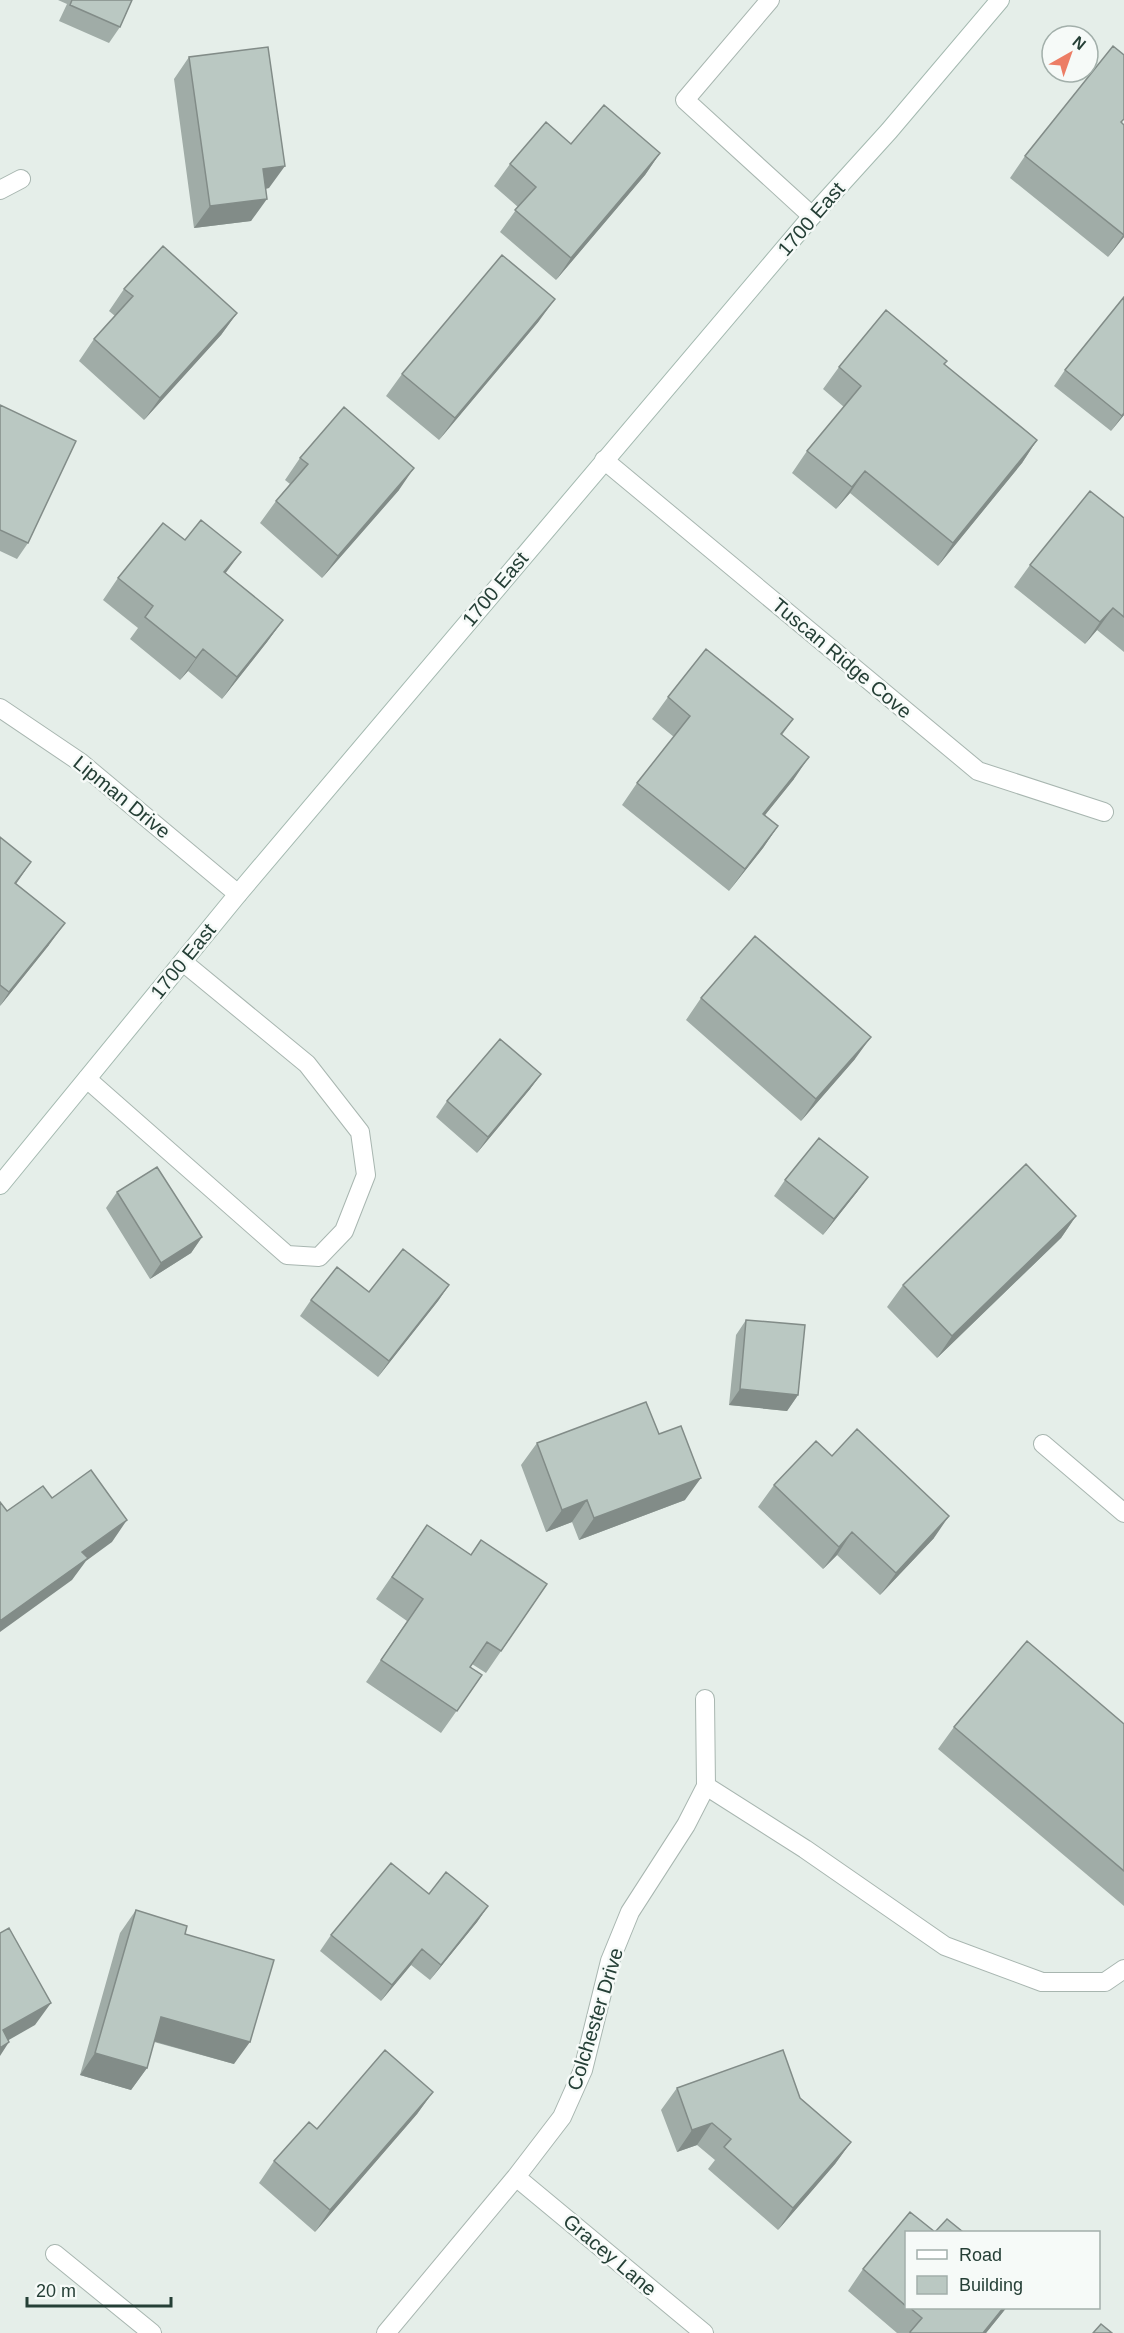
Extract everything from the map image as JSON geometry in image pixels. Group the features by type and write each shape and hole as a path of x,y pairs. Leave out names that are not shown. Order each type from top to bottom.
{"street":[{"path":"770,0 685,100 812,216"},
{"name":"1700 East","path":"0,1185 238,894 604,460 1000,0"},
{"path":"0,190 21,179"},
{"name":"Tuscan Ridge Cove","path":"604,460 978,771 1104,812"},
{"name":"Lipman Drive","path":"0,708 80,762 238,894"},
{"path":"87,1079 287,1255 319,1257 344,1231 366,1175 360,1132 307,1064 183,962"},
{"path":"1042,1444 1124,1513"},
{"name":"Colchester Drive","path":"386,2333 516,2177 562,2117 583,2070 610,1961 630,1912 686,1825 706,1786 705,1699"},
{"path":"706,1786 805,1849 945,1946 1042,1982 1105,1982 1124,1969"},
{"name":"Gracey Lane","path":"516,2177 704,2333"},
{"path":"55,2254 152,2333"}],"building":[{"path":"72,0 132,0 120,27 70,5"},
{"path":"1113,46 1124,55 1124,119 1121,122 1124,125 1124,235 1025,156 1083,84 1100,84 1100,62"},
{"path":"268,47 285,166 263,169 267,199 210,206 189,57"},
{"path":"604,105 660,153 571,258 515,210 536,187 510,164 546,122 571,144"},
{"path":"163,246 237,313 160,398 94,339 133,296 124,289"},
{"path":"502,255 555,299 455,418 402,374"},
{"path":"1124,297 1124,413 1122,416 1065,370"},
{"path":"886,310 947,361 944,364 1037,440 953,543 865,471 852,487 807,451 861,386 839,367"},
{"path":"0,405 76,441 28,543 0,530"},
{"path":"344,407 414,468 338,556 276,501 308,464 300,458"},
{"path":"1090,491 1124,518 1124,617 1113,608 1100,622 1030,565"},
{"path":"201,520 241,552 224,572 283,620 237,677 203,649 196,658 145,617 153,606 118,578 163,523 185,540"},
{"path":"706,649 793,719 781,734 809,757 763,814 778,826 745,869 637,783 690,716 668,697"},
{"path":"0,837 31,862 15,883 65,923 9,992 0,985"},
{"path":"755,936 871,1037 816,1099 701,998"},
{"path":"500,1039 541,1074 488,1137 447,1101"},
{"path":"819,1138 868,1177 834,1219 785,1180"},
{"path":"1026,1164 1076,1216 952,1336 903,1285"},
{"path":"157,1167 202,1237 161,1263 117,1192"},
{"path":"403,1249 449,1285 389,1361 311,1300 337,1267 369,1292"},
{"path":"746,1320 805,1325 798,1395 740,1389"},
{"path":"646,1402 659,1434 681,1426 701,1478 594,1518 587,1500 562,1510 537,1443"},
{"path":"857,1429 949,1516 896,1573 852,1532 839,1547 774,1485 816,1441 832,1456"},
{"path":"91,1470 127,1520 82,1552 88,1558 0,1621 0,1502 7,1511 43,1486 52,1498"},
{"path":"427,1525 471,1555 481,1540 547,1584 501,1651 487,1642 470,1667 482,1675 457,1711 381,1660 423,1599 392,1577"},
{"path":"1027,1641 1124,1724 1124,1871 954,1727"},
{"path":"391,1863 429,1894 446,1872 488,1906 441,1965 422,1949 392,1985 331,1935"},
{"path":"136,1910 187,1926 185,1934 274,1960 250,2042 161,2017 147,2068 95,2053"},
{"path":"9,1928 51,2003 3,2030 9,2042 0,2048 0,1933"},
{"path":"385,2050 433,2092 330,2210 274,2161 309,2122 317,2129"},
{"path":"783,2050 800,2098 851,2142 793,2208 724,2147 731,2139 712,2123 692,2130 677,2088"},
{"path":"910,2212 934,2231 905,2231 905,2305 863,2269"},
{"path":"947,2219 962,2231 936,2231"},
{"path":"911,2309 1002,2309 983,2333 910,2333 922,2318"},
{"path":"1101,2324 1112,2333 1093,2333"}]}
